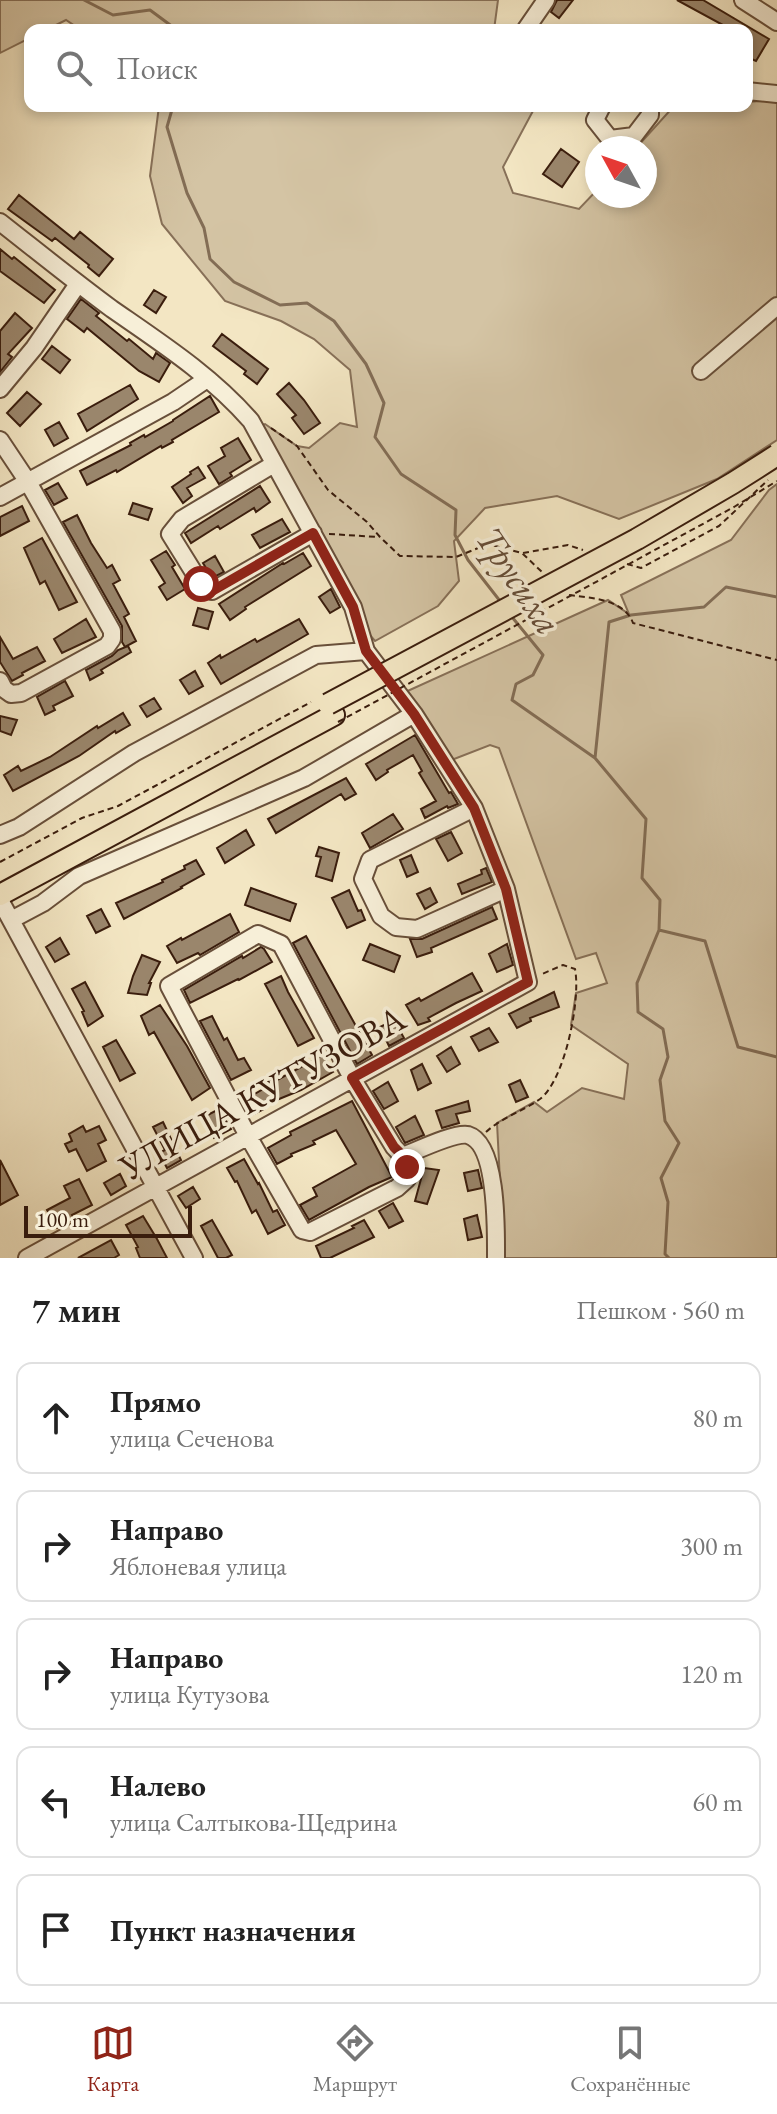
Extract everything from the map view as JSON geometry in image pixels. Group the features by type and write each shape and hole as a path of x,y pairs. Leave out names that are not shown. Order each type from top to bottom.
{"main road":[{"path":"0,898 637,539 777,455"},
{"path":"0,881 683,526 777,471"}],"street":[{"path":"529,24 546,0"},
{"path":"743,0 777,22"},
{"path":"753,92 777,94"},
{"path":"599,112 595,120 610,139 634,136 650,112"},
{"path":"0,222 207,379 233,400 251,421 353,607 366,651 414,714 474,808 506,889 528,982"},
{"path":"0,389 34,348 78,284"},
{"path":"701,371 777,306"},
{"path":"0,497 173,402 207,379"},
{"path":"0,440 28,482 112,631 112,639 107,646 21,693 11,694 0,681"},
{"path":"274,464 182,519 170,534 201,584 212,591 313,533"},
{"path":"0,835 19,827 134,753 316,655 366,651"},
{"path":"11,920 43,903 79,876 304,778 414,714"},
{"path":"474,808 370,860 363,879 381,916 396,927 417,929 506,889"},
{"path":"0,898 194,1258"},
{"path":"258,934 281,944 352,1078 394,1147 403,1156 407,1179 397,1188 310,1232 302,1230 248,1136 169,986 258,934"},
{"name":"УЛИЦА КУТУЗОВА","path":"27,1258 528,982"},
{"path":"403,1156 457,1136 468,1135 478,1142 487,1158 492,1180 497,1217 496,1258"}],"path":[{"path":"265,424 297,446 328,490 367,522 400,556 456,557 488,544"},
{"path":"0,862 82,818 118,806 327,711 734,507 777,481"},
{"path":"313,533 380,537"},
{"path":"608,600 631,615 633,623 777,660"},
{"path":"478,1142 489,1129 543,1097 564,1062 575,1011 578,985 575,969 563,965 528,982"}],"shaded area":[{"path":"0,0 498,0 495,24 72,24 66,20 58,24 24,24 24,41 0,53"},
{"path":"777,100 777,440 717,479 619,519 557,496 485,508 454,541 459,581 438,606 375,641 358,621 361,604 280,470 279,454 258,426 265,424 297,446 309,448 340,423 357,427 350,370 314,339 281,321 225,301 162,224 150,176 158,112 532,112 503,167 513,193 579,209 585,203 585,208 657,208 657,136 647,136 669,112 753,112 753,102"},
{"path":"777,484 777,1258 504,1258 497,1123 534,1102 547,1112 582,1088 624,1099 628,1064 571,1025 576,993 607,983 596,953 576,959 499,748 490,745 449,761 401,694 608,600 629,614 621,595 731,540"}],"building":[{"path":"557,0 573,0 559,18 551,12"},
{"path":"677,0 703,0 744,24 721,24"},
{"path":"753,30 769,39 756,61 753,60"},
{"path":"561,149 579,162 562,187 543,174"},
{"path":"19,195 74,239 80,232 113,259 99,276 55,238 52,241 8,209"},
{"path":"0,249 55,290 44,303 0,271"},
{"path":"154,290 166,297 156,313 144,305"},
{"path":"81,299 99,313 96,316 127,341 129,339 153,359 156,353 170,363 159,382 139,371 87,328 84,332 67,319"},
{"path":"15,313 32,328 8,354 12,357 0,372 0,331"},
{"path":"222,334 268,369 257,384 244,374 246,371 213,346"},
{"path":"52,346 70,360 60,373 42,359"},
{"path":"289,383 320,423 304,434 292,418 296,415 277,394"},
{"path":"130,385 138,399 87,431 78,414"},
{"path":"27,392 41,404 20,426 7,413"},
{"path":"210,396 219,412 173,442 87,485 80,471 173,421"},
{"path":"59,422 68,438 54,446 45,430"},
{"path":"238,438 251,460 219,484 208,466 225,456 221,448"},
{"path":"198,467 205,478 187,488 192,496 183,503 172,487"},
{"path":"58,483 67,498 54,505 45,490"},
{"path":"260,486 270,502 220,529 218,526 191,543 185,533"},
{"path":"133,503 152,509 148,520 129,514"},
{"path":"22,506 29,521 0,536 0,517"},
{"path":"77,515 107,568 112,565 120,580 113,584 129,614 124,617 136,641 125,647 122,626 63,522"},
{"path":"282,519 290,532 260,548 252,535"},
{"path":"42,538 77,602 59,610 45,581 40,584 24,548"},
{"path":"166,551 185,589 167,600 159,587 165,583 151,560"},
{"path":"303,553 311,566 245,607 230,620 219,604"},
{"path":"215,556 224,572 212,578 203,563"},
{"path":"331,589 340,607 330,613 319,597"},
{"path":"198,608 213,612 208,629 193,625"},
{"path":"86,619 96,637 62,653 54,639"},
{"path":"299,619 308,634 221,684 208,663 255,639 257,642"},
{"path":"0,637 13,659 37,647 45,661 12,681 0,662"},
{"path":"128,646 131,652 90,680 86,670"},
{"path":"195,671 203,686 189,694 180,680"},
{"path":"65,681 73,696 53,706 55,710 45,715 37,697"},
{"path":"154,698 161,709 147,717 140,706"},
{"path":"123,713 130,725 13,791 4,775 18,766 21,771 50,757"},
{"path":"0,716 17,720 11,735 0,731"},
{"path":"415,735 458,804 447,806 425,818 421,809 436,801 419,773 422,771 413,755 376,780 366,764"},
{"path":"346,778 356,794 345,800 341,794 276,833 268,819"},
{"path":"393,814 403,829 370,848 362,833"},
{"path":"246,830 254,845 225,863 217,848"},
{"path":"451,832 462,853 448,861 436,839"},
{"path":"319,847 339,853 332,881 316,876 321,857 316,856"},
{"path":"411,855 418,872 407,877 400,860"},
{"path":"196,860 204,874 124,919 116,903 163,882"},
{"path":"486,868 492,882 462,894 458,884 482,874 481,870"},
{"path":"251,888 296,904 290,921 245,905"},
{"path":"430,888 437,902 425,909 417,894"},
{"path":"349,890 365,920 347,928 332,898"},
{"path":"492,907 497,919 417,957 410,939 422,939"},
{"path":"101,909 110,926 96,933 87,916"},
{"path":"230,914 239,932 200,955 198,953 177,963 167,946"},
{"path":"306,936 372,1055 357,1064 293,943"},
{"path":"60,938 69,954 55,962 46,947"},
{"path":"370,944 400,956 394,972 363,960"},
{"path":"507,944 513,965 497,972 489,954"},
{"path":"261,947 272,962 190,1003 184,990"},
{"path":"142,955 160,962 149,983 147,995 128,993 133,976"},
{"path":"472,973 482,991 418,1025 406,1005 419,998 421,1001"},
{"path":"281,976 314,1038 298,1046 265,984"},
{"path":"85,982 103,1016 88,1026 72,989"},
{"path":"554,992 559,1007 530,1018 531,1021 517,1028 509,1014"},
{"path":"160,1005 210,1088 192,1100 154,1032 149,1035 141,1016"},
{"path":"212,1016 238,1060 244,1058 251,1070 231,1080 200,1021"},
{"path":"394,1020 404,1038 389,1046 380,1027"},
{"path":"489,1028 498,1042 479,1051 471,1037"},
{"path":"116,1040 135,1073 120,1081 103,1047"},
{"path":"451,1047 460,1064 447,1072 437,1056"},
{"path":"323,1055 333,1072 301,1090 262,1106 264,1109 254,1114 246,1099 270,1085 268,1082"},
{"path":"422,1064 431,1083 418,1090 411,1070"},
{"path":"520,1080 528,1097 516,1102 509,1085"},
{"path":"388,1082 398,1101 384,1109 373,1091"},
{"path":"352,1101 392,1177 309,1220 300,1205 317,1196 313,1188 356,1164 336,1130 277,1164 268,1148 291,1135 290,1132"},
{"path":"468,1101 470,1111 456,1114 459,1123 442,1128 436,1111"},
{"path":"219,1109 231,1129 214,1138 202,1118"},
{"path":"415,1116 424,1135 405,1143 396,1127"},
{"path":"163,1122 181,1160 167,1168 159,1153 165,1150 153,1127"},
{"path":"83,1126 86,1132 99,1126 106,1140 98,1144 106,1161 87,1171 76,1149 69,1152 65,1144 72,1141 69,1134"},
{"path":"244,1159 273,1212 277,1210 285,1225 268,1234 256,1210 252,1213 237,1181 227,1168"},
{"path":"0,1160 18,1195 0,1205"},
{"path":"424,1168 439,1170 427,1204 415,1201"},
{"path":"478,1170 482,1188 468,1191 464,1173"},
{"path":"120,1174 126,1186 111,1195 104,1183"},
{"path":"79,1179 92,1205 72,1215 74,1219 57,1228 47,1210 70,1198 64,1186"},
{"path":"193,1187 200,1199 186,1208 178,1196"},
{"path":"393,1203 403,1221 389,1228 379,1211"},
{"path":"477,1215 482,1237 468,1240 464,1219"},
{"path":"143,1216 167,1258 140,1258 138,1247 126,1225"},
{"path":"212,1220 232,1255 226,1258 218,1258 201,1226"},
{"path":"364,1220 374,1237 330,1258 321,1258 316,1246"},
{"path":"111,1240 119,1255 114,1258 78,1258"}],"waterway":[{"name":"Трусиха","path":"84,0 113,15 150,10 169,24"},
{"name":"Трусиха","path":"171,112 167,127 187,193 204,228 210,259 234,282 280,305 307,303 334,321 366,364 384,403 375,437 401,474 456,510 455,535 468,560 500,601"},
{"path":"595,758 609,622 631,615 704,607 726,587 777,597"},
{"name":"Трусиха","path":"512,617 543,655 533,675 516,684 512,700 595,758 646,819 642,878 660,900 659,930 637,983 638,1012 663,1029 668,1057 660,1080 665,1121 679,1143 661,1178 668,1202 665,1254 669,1258"},
{"path":"659,930 705,941 738,1047 777,1057"}],"route":[{"path":"201,584 212,591 313,533 353,607 366,651 414,714 474,808 506,889 528,982 352,1078 407,1167"}]}
